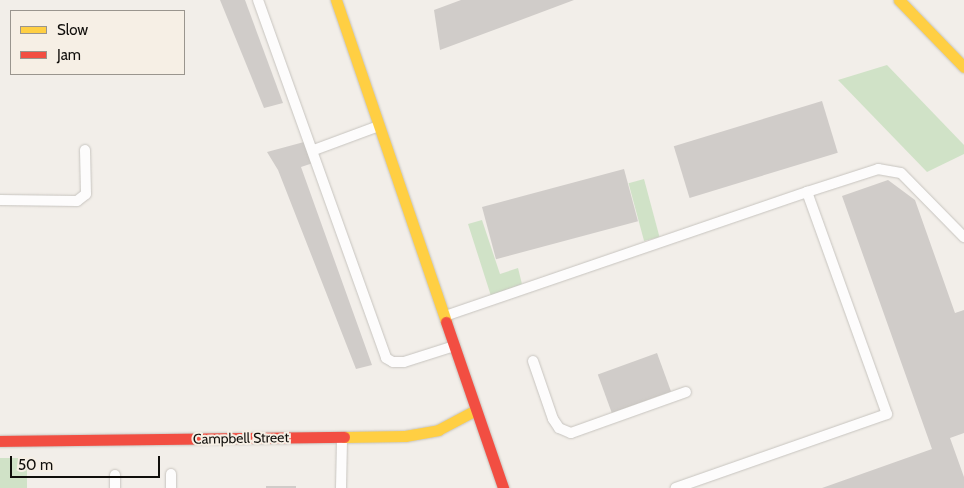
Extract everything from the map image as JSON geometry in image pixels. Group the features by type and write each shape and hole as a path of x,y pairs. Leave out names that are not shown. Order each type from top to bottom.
{"street":[{"path":"336,0 503,488"},
{"path":"899,0 964,65"},
{"name":"Campbell Street","path":"0,441 405,436 438,430 476,410"}],"lane":[{"path":"258,0 314,150 386,358 404,362 455,346"},
{"path":"314,150 379,126"},
{"path":"0,200 77,201 86,194 85,150"},
{"path":"445,316 878,169 901,173 964,237"},
{"path":"676,488 887,414 807,192"},
{"path":"533,361 554,419 559,428 571,433 686,392"},
{"path":"341,488 342,438"},
{"path":"115,474 115,488"},
{"path":"171,474 171,488"}],"green space":[{"path":"887,65 964,145 964,154 927,172 838,80"},
{"path":"644,179 660,237 644,241 629,183"},
{"path":"482,220 500,274 518,268 522,284 491,296 468,224"},
{"path":"0,458 27,458 27,488 0,488"}],"building":[{"path":"220,0 245,0 283,103 264,108"},
{"path":"461,0 574,0 440,50 434,10"},
{"path":"822,101 838,153 690,198 674,146"},
{"path":"304,142 313,163 301,167 372,365 356,369 278,170 267,152"},
{"path":"624,169 638,221 496,259 482,207"},
{"path":"888,180 915,200 955,313 964,310 964,433 950,438 964,477 964,488 822,488 932,449 842,196"},
{"path":"657,353 671,392 612,413 598,375"},
{"path":"266,486 296,486 296,488 266,488"}],"traffic: slow":[{"path":"336,0 446,322"},
{"path":"899,0 964,67"},
{"path":"344,437 405,436 438,430 476,410"}],"traffic: jam":[{"path":"446,322 503,488"},
{"path":"0,441 344,437"}]}
